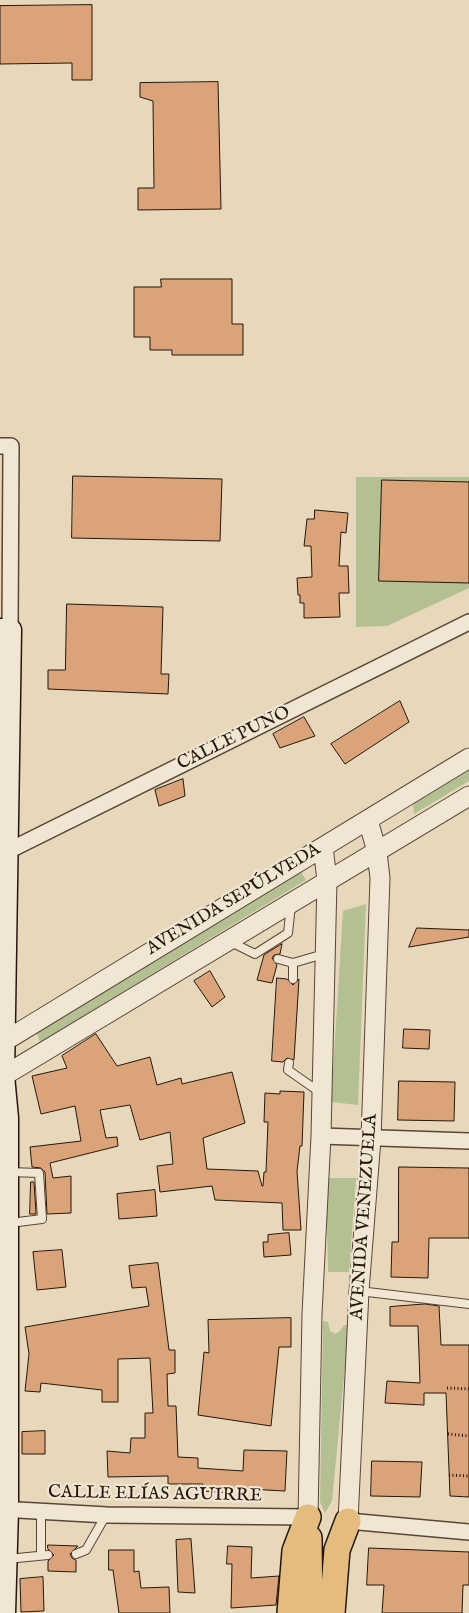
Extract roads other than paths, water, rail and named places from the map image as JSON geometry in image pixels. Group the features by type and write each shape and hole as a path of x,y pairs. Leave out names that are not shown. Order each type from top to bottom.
{"main road":[{"path":"4,1613 6,1118 2,1077 2,1042 5,640"},
{"path":"290,1613 295,1551 308,1517"},
{"path":"308,1517 310,1613"},
{"path":"348,1521 352,1548 350,1613"},
{"name":"AVENIDA VENEZUELA","path":"332,1613 337,1550 348,1521"}],"street":[{"path":"0,446 12,446 5,640"},
{"name":"CALLE PUNO","path":"3,854 469,622"},
{"name":"AVENIDA SEPÚLVEDA","path":"2,1042 469,758"},
{"name":"AVENIDA SEPÚLVEDA","path":"2,1077 469,796"},
{"name":"AVENIDA VENEZUELA","path":"348,1521 359,1291 371,1139 380,878 377,852 368,820"},
{"path":"308,1517 312,1314 328,880 323,847"},
{"path":"211,914 227,940"},
{"path":"320,1136 469,1141"},
{"name":"CALLE ELÍAS AGUIRRE","path":"4,1509 107,1515 308,1517"},
{"path":"348,1521 469,1532"}],"lane":[{"path":"227,940 259,955 288,933 291,902"},
{"path":"278,960 293,963 324,954"},
{"path":"293,963 293,979"},
{"path":"289,1063 288,1070 321,1093"},
{"path":"6,1172 39,1173 42,1219 6,1223"},
{"path":"359,1291 469,1304"},
{"path":"5,1559 44,1555 41,1511"},
{"path":"76,1554 86,1550 107,1515"}]}
